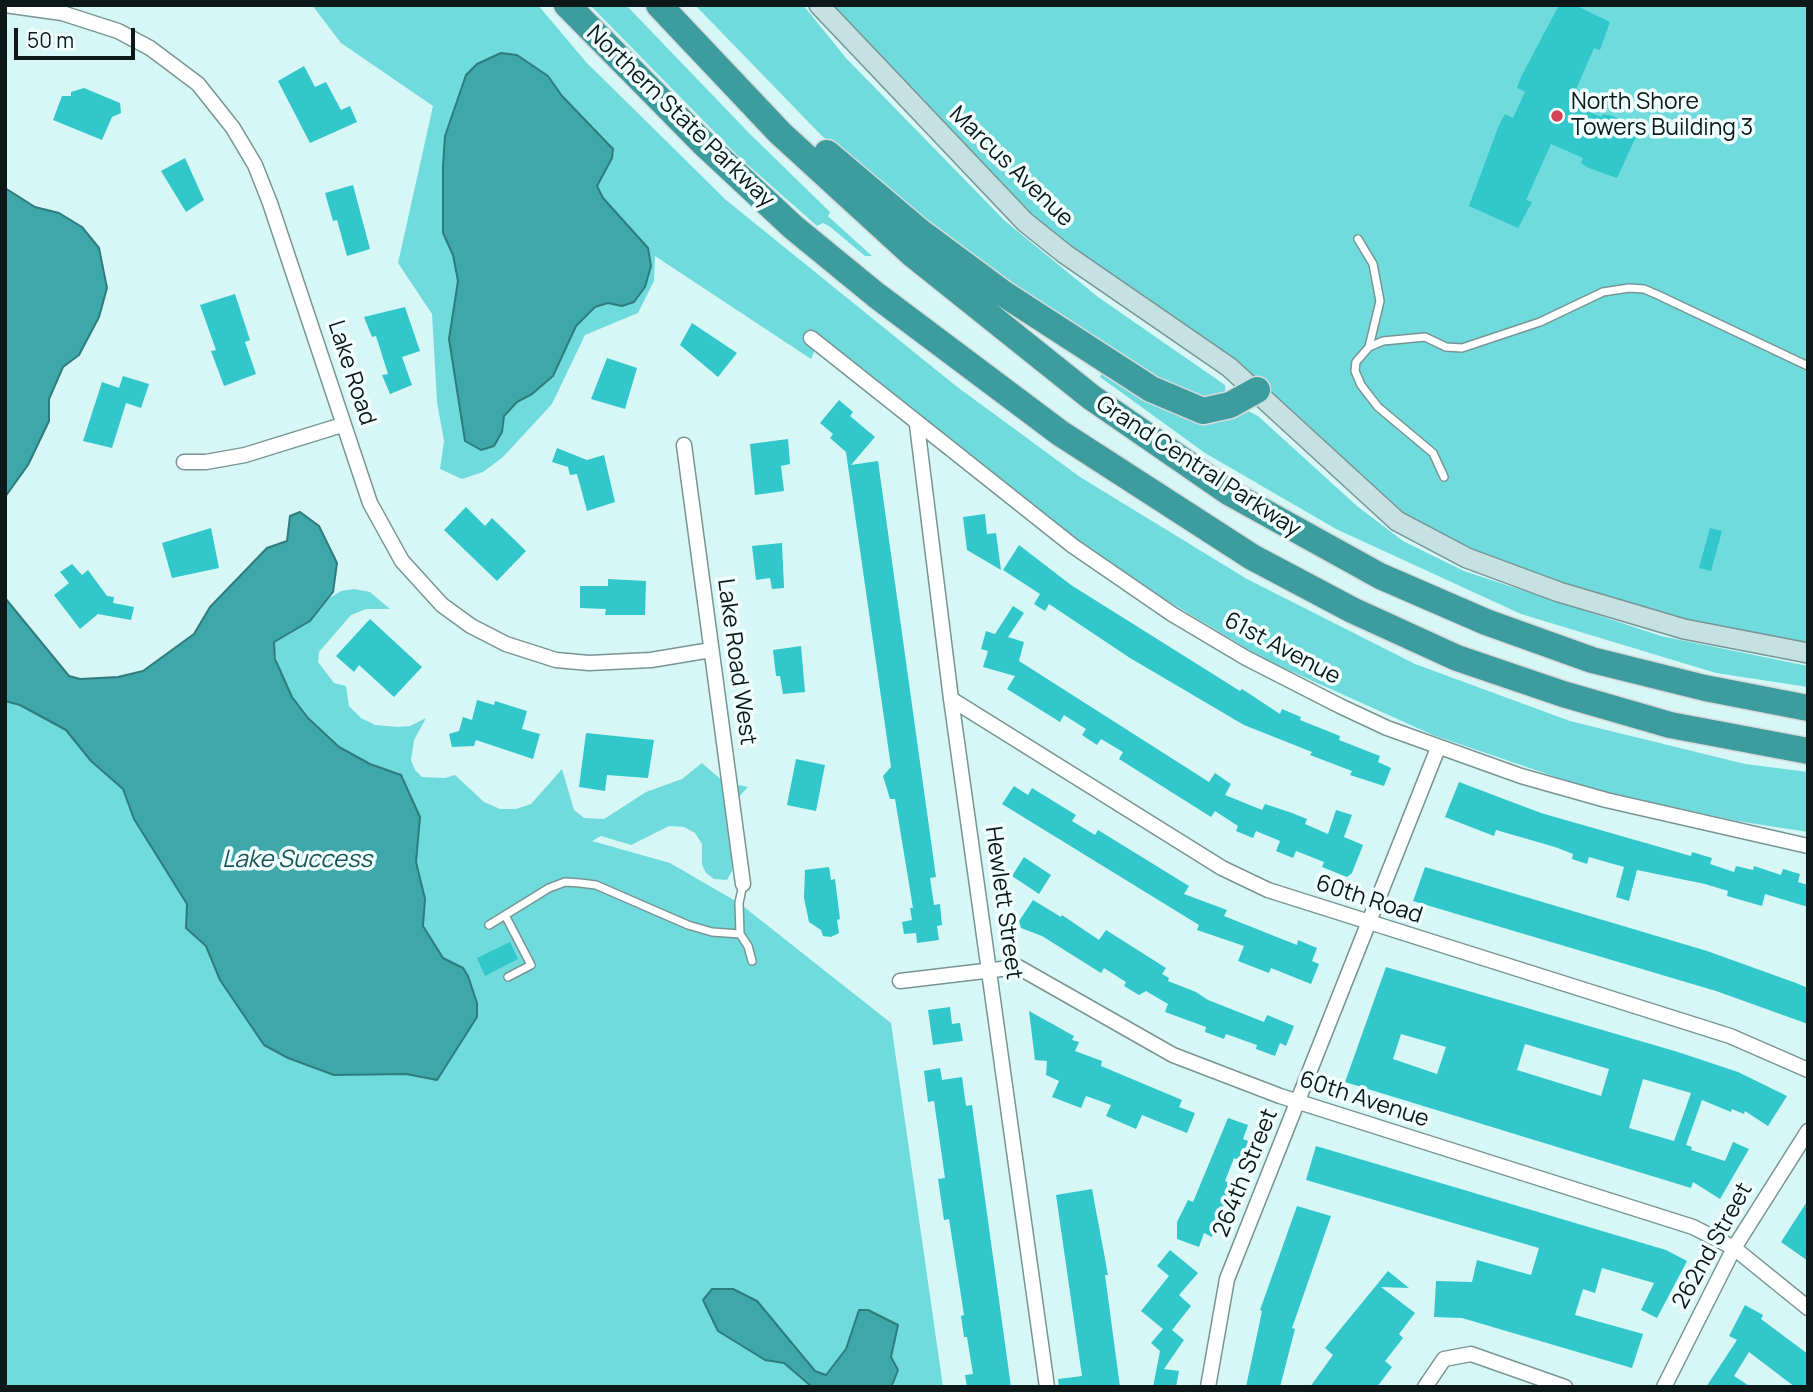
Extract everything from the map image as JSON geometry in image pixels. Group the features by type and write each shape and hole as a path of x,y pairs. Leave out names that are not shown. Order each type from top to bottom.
{"highway":[{"name":"Northern State Parkway","path":"567,5 625,67 793,227"},
{"name":"Grand Central Parkway","path":"659,6 780,132 911,253 997,325 1116,415 1230,493 1286,527 1380,576 1474,617 1592,660 1705,688 1808,708"},
{"path":"659,6 772,99 838,164 919,231 1004,294 1151,389 1203,411 1230,405 1257,390"},
{"name":"Grand Central Parkway","path":"793,227 947,351 1060,433 1252,557 1352,610 1457,658 1563,694 1670,725 1808,751"}],"main road":[{"name":"Marcus Avenue","path":"819,5 1025,222 1087,269 1211,354 1257,390 1380,508 1437,544 1522,579 1641,617 1808,653"}],"street":[{"name":"Lake Road","path":"5,5 62,13 118,31 173,63 217,107 255,165 270,203 342,425 387,538 426,591 471,626 527,652 589,663 651,660 711,650"},
{"name":"61st Avenue","path":"811,338 917,425 1073,546 1172,614 1246,658 1340,706 1438,748 1606,800 1808,846"},
{"path":"184,462 206,462 245,455 342,425"},
{"name":"Hewlett Street","path":"917,425 951,699 1047,1387"},
{"name":"Lake Road West","path":"684,445 743,884"},
{"name":"60th Road","path":"951,699 1223,868 1268,890 1368,924 1730,1036 1808,1070"},
{"name":"264th Street","path":"1208,1387 1227,1279 1438,748"},
{"name":"60th Avenue","path":"900,981 1018,967 1173,1055 1298,1103 1693,1227 1734,1248 1808,1308"},
{"name":"262nd Street","path":"1664,1387 1734,1248 1808,1131"},
{"path":"1425,1387 1444,1359 1471,1354 1565,1387"}],"lane":[{"path":"1359,239 1373,264 1380,301 1369,347"},
{"path":"1444,477 1433,453 1378,407 1361,386 1355,371 1356,362 1369,347 1383,341 1425,337 1447,346 1462,348 1540,322 1603,292 1629,288 1644,289 1658,295 1808,366"},
{"path":"489,925 550,888 565,883 580,883 596,885 688,925 712,932 740,934"},
{"path":"743,884 739,903 740,934 748,946 752,961"},
{"path":"505,915 531,965 508,977"}],"shaded area":[{"path":"312,5 538,5 586,62 726,200 956,386 1080,477 1247,579 1415,664 1570,721 1745,764 1808,772 1808,832 1737,821 1591,789 1433,735 1266,660 1161,597 1063,532 819,341 811,359 655,256 654,281 638,313 585,335 552,404 503,457 483,472 462,479 440,469 444,441 437,402 432,314 398,263 433,106 341,43"},
{"path":"590,5 626,5 749,133 830,212 828,216 872,256 865,256 829,226 823,223 817,226 740,158"},
{"path":"695,5 803,5 846,58 1005,221 1098,297 1225,385 1226,396 1193,401 1081,338 943,238 821,135"},
{"path":"819,5 1808,5 1808,653 1729,639 1437,544 1257,390 1065,254"},
{"path":"1104,370 1179,416 1207,424 1248,411 1258,416 1357,506 1403,541 1464,571 1661,636 1808,666 1808,687 1716,673 1521,614 1336,529 1205,453 1100,377"},
{"path":"354,589 370,592 390,609 366,609 351,615 319,652 318,662 334,683 346,686 349,706 361,718 375,725 398,727 410,726 426,718 414,740 411,760 422,777 445,778 455,775 484,802 500,809 516,809 531,804 562,769 574,810 584,818 604,819 646,792 682,779 702,763 724,782 748,787 736,800 730,824 732,871 727,880 714,879 706,873 702,865 702,844 695,833 684,827 669,826 631,845 601,836 592,841 670,863 739,903 891,1023 943,1387 5,1387 5,701 20,705 66,730 91,761 123,789 134,819 187,904 186,928 206,946 220,980 313,1066 334,1075 406,1074 437,1080 477,1003 463,968 443,958 423,926 425,899 416,862 420,817 401,775 370,764 339,747 308,718 292,697 280,674 273,642 310,621 326,600 341,591"}],"water":[{"path":"501,53 517,55 548,76 562,96 613,149 612,158 597,186 603,198 648,248 651,266 645,287 634,302 622,306 608,303 595,307 576,326 553,376 532,394 517,402 504,416 502,432 494,446 481,450 465,441 449,339 458,281 453,255 443,233 443,166 445,136 466,75 477,64"},
{"path":"5,188 35,207 59,213 82,227 99,248 107,288 99,317 79,355 63,367 49,399 49,421 28,465 5,497"},
{"name":"Lake Success","path":"300,512 319,526 337,563 333,592 310,621 274,642 275,659 292,697 308,718 339,747 370,764 401,775 420,817 416,862 425,899 423,926 443,958 463,968 477,1003 477,1017 437,1080 406,1074 334,1075 288,1058 264,1045 220,980 206,946 186,928 187,904 134,819 123,789 91,761 66,730 20,705 5,701 5,598 69,676 80,679 118,677 143,671 194,634 210,607 267,548 287,541 290,516"},
{"path":"712,1289 733,1289 757,1301 815,1371 826,1375 846,1349 859,1310 868,1310 898,1325 891,1357 898,1370 893,1383 890,1387 812,1387 784,1363 765,1360 718,1331 703,1300"}],"building":[{"name":"North Shore Towers Building 3","path":"1559,5 1575,5 1610,22 1600,50 1594,48 1570,103 1601,117 1603,114 1613,116 1639,130 1617,178 1589,168 1581,163 1583,158 1551,144 1526,200 1532,202 1518,228 1469,206 1499,125 1505,114 1513,118 1525,92 1517,88 1521,77"},
{"path":"304,66 315,87 326,82 341,110 350,106 357,122 310,143 278,81"},
{"path":"84,88 120,103 121,113 112,117 102,140 53,120 62,96 71,96 71,92"},
{"path":"185,158 204,200 186,212 161,171"},
{"path":"353,185 370,249 347,256 337,220 333,221 325,193"},
{"path":"235,294 250,340 245,342 256,374 224,386 211,351 216,350 200,305"},
{"path":"405,307 420,351 402,357 412,385 390,394 382,375 388,374 376,336 372,337 364,317"},
{"path":"692,323 737,353 718,377 680,345"},
{"path":"607,358 637,368 625,409 591,399"},
{"path":"123,376 149,384 141,408 126,403 112,448 83,441 102,382 119,388"},
{"path":"839,400 853,412 850,416 875,437 851,465 878,461 936,877 930,878 934,905 940,904 942,925 937,926 939,940 917,943 916,933 904,934 902,922 912,920 910,908 913,908 895,799 890,799 883,776 891,767 846,452 830,438 833,434 820,423"},
{"path":"788,439 790,464 781,466 784,491 755,495 750,444"},
{"path":"557,448 587,460 604,455 615,502 587,511 577,474 570,475 568,467 552,462"},
{"path":"466,507 485,526 492,518 526,551 497,581 444,530"},
{"path":"985,514 987,534 996,533 1001,570 967,550 963,517"},
{"path":"211,528 219,568 172,578 162,543"},
{"path":"1710,528 1722,531 1711,571 1699,568"},
{"path":"782,543 784,588 772,589 770,578 756,580 752,546"},
{"path":"1019,545 1071,585 1240,691 1242,689 1280,714 1282,709 1301,717 1300,720 1340,736 1339,740 1380,756 1378,762 1391,768 1384,786 1350,775 1352,771 1310,755 1312,752 1244,725 1130,658 1049,604 1045,611 1034,604 1040,594 1003,570"},
{"path":"72,564 82,575 88,570 107,596 114,597 113,603 134,607 131,620 98,614 80,629 54,595 69,583 60,572"},
{"path":"608,579 646,581 645,615 605,615 606,609 580,608 580,586 608,586"},
{"path":"1013,606 1024,613 1008,637 1024,642 1019,661 1209,782 1215,773 1231,784 1225,795 1262,810 1265,804 1292,813 1307,819 1305,824 1328,834 1336,810 1352,815 1344,837 1363,845 1352,873 1347,877 1322,867 1324,862 1296,851 1293,858 1276,851 1280,841 1256,831 1253,838 1236,831 1238,826 1215,811 1211,817 1119,759 1123,752 1101,739 1097,745 1082,735 1086,729 1064,715 1060,722 1007,689 1015,676 983,667 988,651 981,649 986,631 995,634"},
{"path":"370,619 422,667 394,697 359,665 354,672 336,656"},
{"path":"801,646 805,692 783,694 780,676 776,676 773,650"},
{"path":"477,700 494,705 495,701 527,711 522,729 540,734 533,759 476,740 474,746 452,747 449,734 459,731 463,717 472,720"},
{"path":"586,733 654,740 648,778 607,775 605,791 579,787"},
{"path":"796,759 825,765 816,811 787,805"},
{"path":"1459,782 1541,813 1691,856 1692,852 1712,858 1710,864 1734,872 1736,866 1753,870 1754,866 1781,875 1783,869 1800,874 1798,882 1808,885 1808,907 1765,894 1762,906 1727,896 1728,891 1705,884 1637,870 1629,901 1616,897 1624,867 1589,857 1587,864 1572,859 1573,854 1555,847 1496,830 1494,836 1445,817"},
{"path":"1014,786 1028,795 1032,788 1076,815 1072,821 1095,835 1098,830 1189,886 1184,894 1227,910 1224,916 1297,945 1298,940 1317,948 1312,961 1319,964 1311,984 1271,968 1269,973 1238,961 1244,946 1197,930 1199,925 1002,804"},
{"path":"1024,857 1051,875 1039,894 1012,876"},
{"path":"829,867 831,880 835,879 840,919 837,920 839,933 831,937 823,936 821,930 809,922 804,898 805,870"},
{"path":"1425,867 1707,951 1796,983 1808,988 1808,1024 1716,991 1413,901"},
{"path":"1033,900 1061,917 1062,915 1099,940 1106,930 1166,968 1162,974 1169,978 1168,981 1264,1022 1267,1015 1294,1026 1286,1046 1280,1043 1275,1056 1256,1049 1257,1045 1226,1034 1224,1039 1205,1032 1206,1027 1165,1012 1168,1004 1146,991 1139,995 1124,986 1126,982 1104,968 1101,973 1042,936 1021,928 1019,921"},
{"path":"510,942 518,959 485,976 477,958"},
{"path":"1386,967 1678,1052 1738,1072 1787,1096 1768,1126 1745,1111 1744,1114 1732,1109 1731,1112 1702,1100 1686,1145 1692,1147 1691,1150 1725,1161 1733,1142 1749,1149 1720,1199 1693,1182 1691,1188 1345,1082","holes":["1401,1034 1446,1047 1437,1074 1393,1059","1525,1044 1609,1069 1601,1096 1517,1070","1643,1079 1691,1093 1674,1141 1629,1128"]},
{"path":"950,1007 952,1024 960,1023 963,1041 933,1045 928,1010"},
{"path":"1029,1011 1074,1036 1072,1040 1079,1042 1075,1051 1102,1061 1101,1066 1182,1100 1179,1107 1195,1113 1187,1133 1142,1115 1136,1129 1106,1116 1111,1105 1086,1096 1081,1108 1052,1097 1059,1081 1046,1075 1047,1061 1035,1060"},
{"path":"940,1068 942,1080 962,1077 966,1106 972,1105 1011,1387 967,1387 965,1375 973,1374 967,1337 964,1337 961,1316 964,1315 949,1219 944,1220 938,1179 945,1178 934,1101 928,1102 924,1071"},
{"path":"1228,1118 1248,1125 1243,1139 1248,1141 1241,1161 1234,1158 1225,1181 1232,1184 1212,1237 1204,1233 1199,1247 1177,1239 1177,1222 1188,1200 1193,1202"},
{"path":"1316,1146 1666,1250 1687,1261 1657,1318 1641,1310 1654,1283 1602,1268 1595,1293 1583,1289 1575,1315 1643,1334 1632,1368 1462,1318 1434,1317 1436,1281 1472,1282 1477,1260 1531,1275 1539,1248 1306,1180"},
{"path":"1092,1189 1108,1275 1105,1275 1120,1387 1059,1387 1058,1379 1082,1376 1056,1195"},
{"path":"1808,1200 1808,1261 1781,1242"},
{"path":"1297,1206 1331,1216 1292,1328 1295,1329 1280,1387 1246,1387 1262,1311 1260,1310"},
{"path":"1170,1250 1198,1273 1179,1295 1191,1306 1172,1330 1184,1340 1164,1369 1179,1371 1176,1387 1153,1387 1160,1351 1151,1343 1163,1329 1141,1311 1169,1276 1157,1266"},
{"path":"1388,1271 1409,1288 1381,1287 1415,1313 1399,1334 1403,1338 1385,1361 1392,1367 1377,1387 1310,1387 1333,1355 1325,1348"},
{"path":"1745,1305 1763,1315 1761,1319 1808,1354 1808,1387 1795,1387 1749,1352 1734,1376 1751,1387 1706,1387 1737,1340 1729,1336"}],"place":[{"name":"North Shore Towers Building 3","path":"1557,116"}]}
